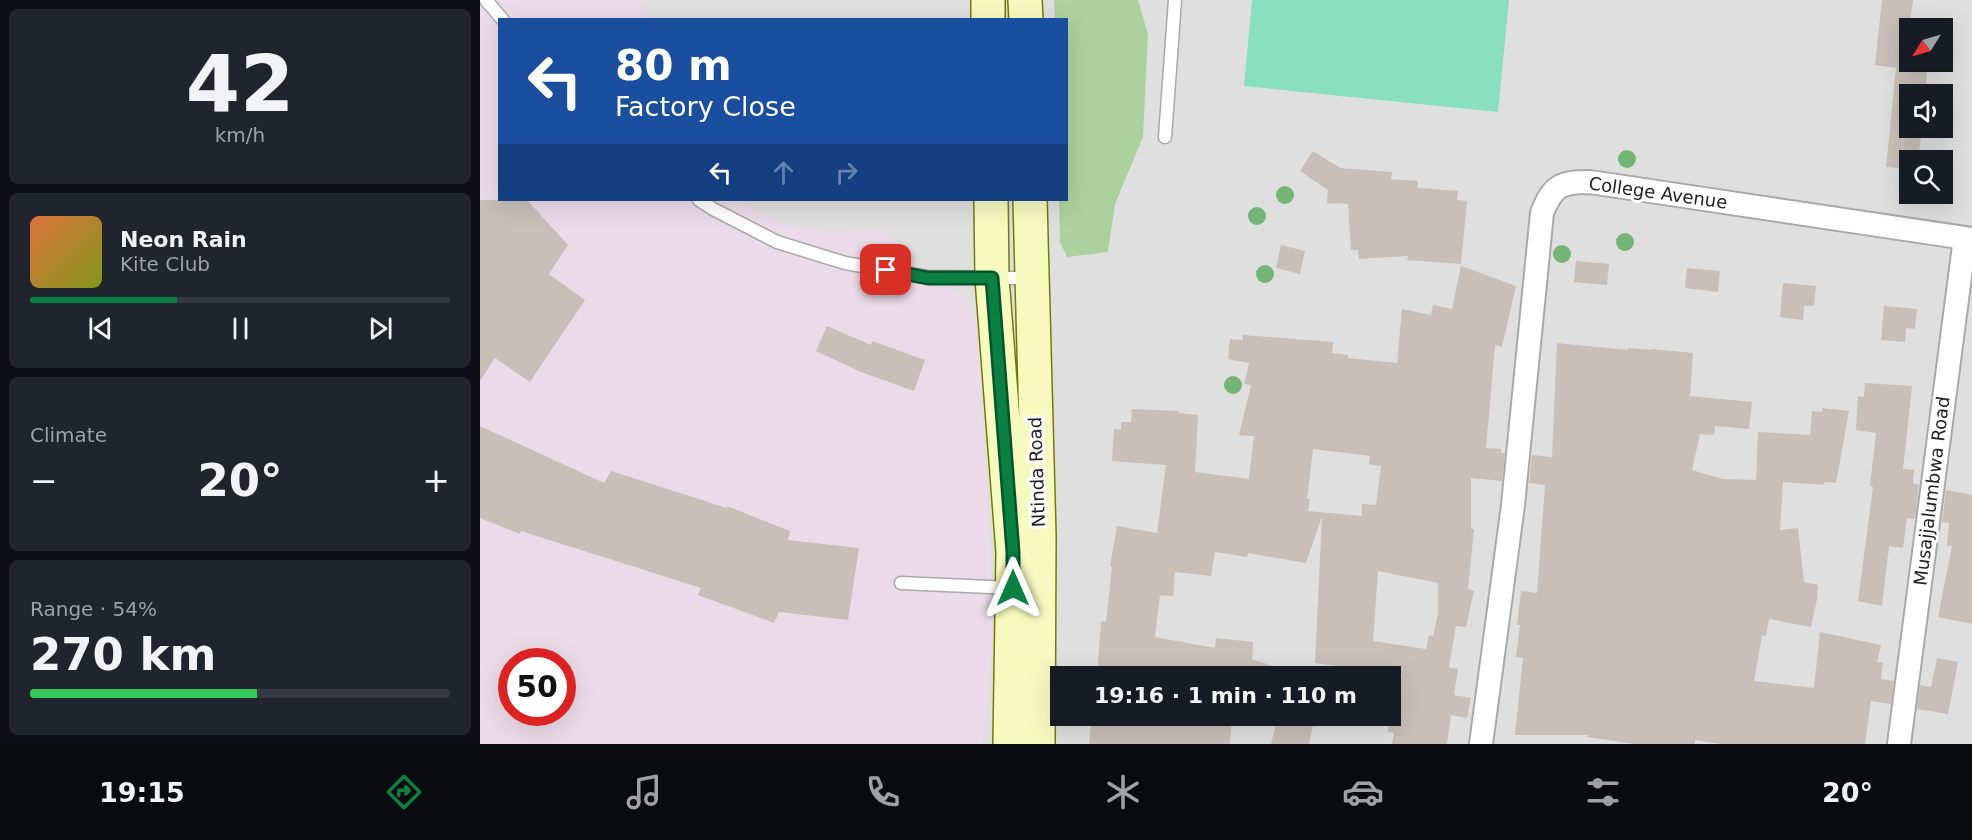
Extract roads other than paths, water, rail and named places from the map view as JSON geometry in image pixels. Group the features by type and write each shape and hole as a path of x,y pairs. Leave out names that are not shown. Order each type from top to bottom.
{"main road":[{"path":"988,0 988,18"},
{"path":"1025,0 1026,18"},
{"name":"Ntinda Road","path":"991,201 992,278 1013,552 1010,744"},
{"name":"Ntinda Road","path":"1030,201 1039,536 1038,744"}],"street":[{"name":"College Avenue","path":"1481,744 1513,505 1542,213 1548,196 1568,182 1590,182 1968,239"},
{"name":"Musajjalumbwa Road","path":"1899,744 1968,239"}],"lane":[{"path":"486,0 501,18"},
{"path":"1165,137 1174,0"},
{"path":"701,201 777,242 845,263 928,278 1031,278"},
{"path":"901,583 1013,588"}]}
